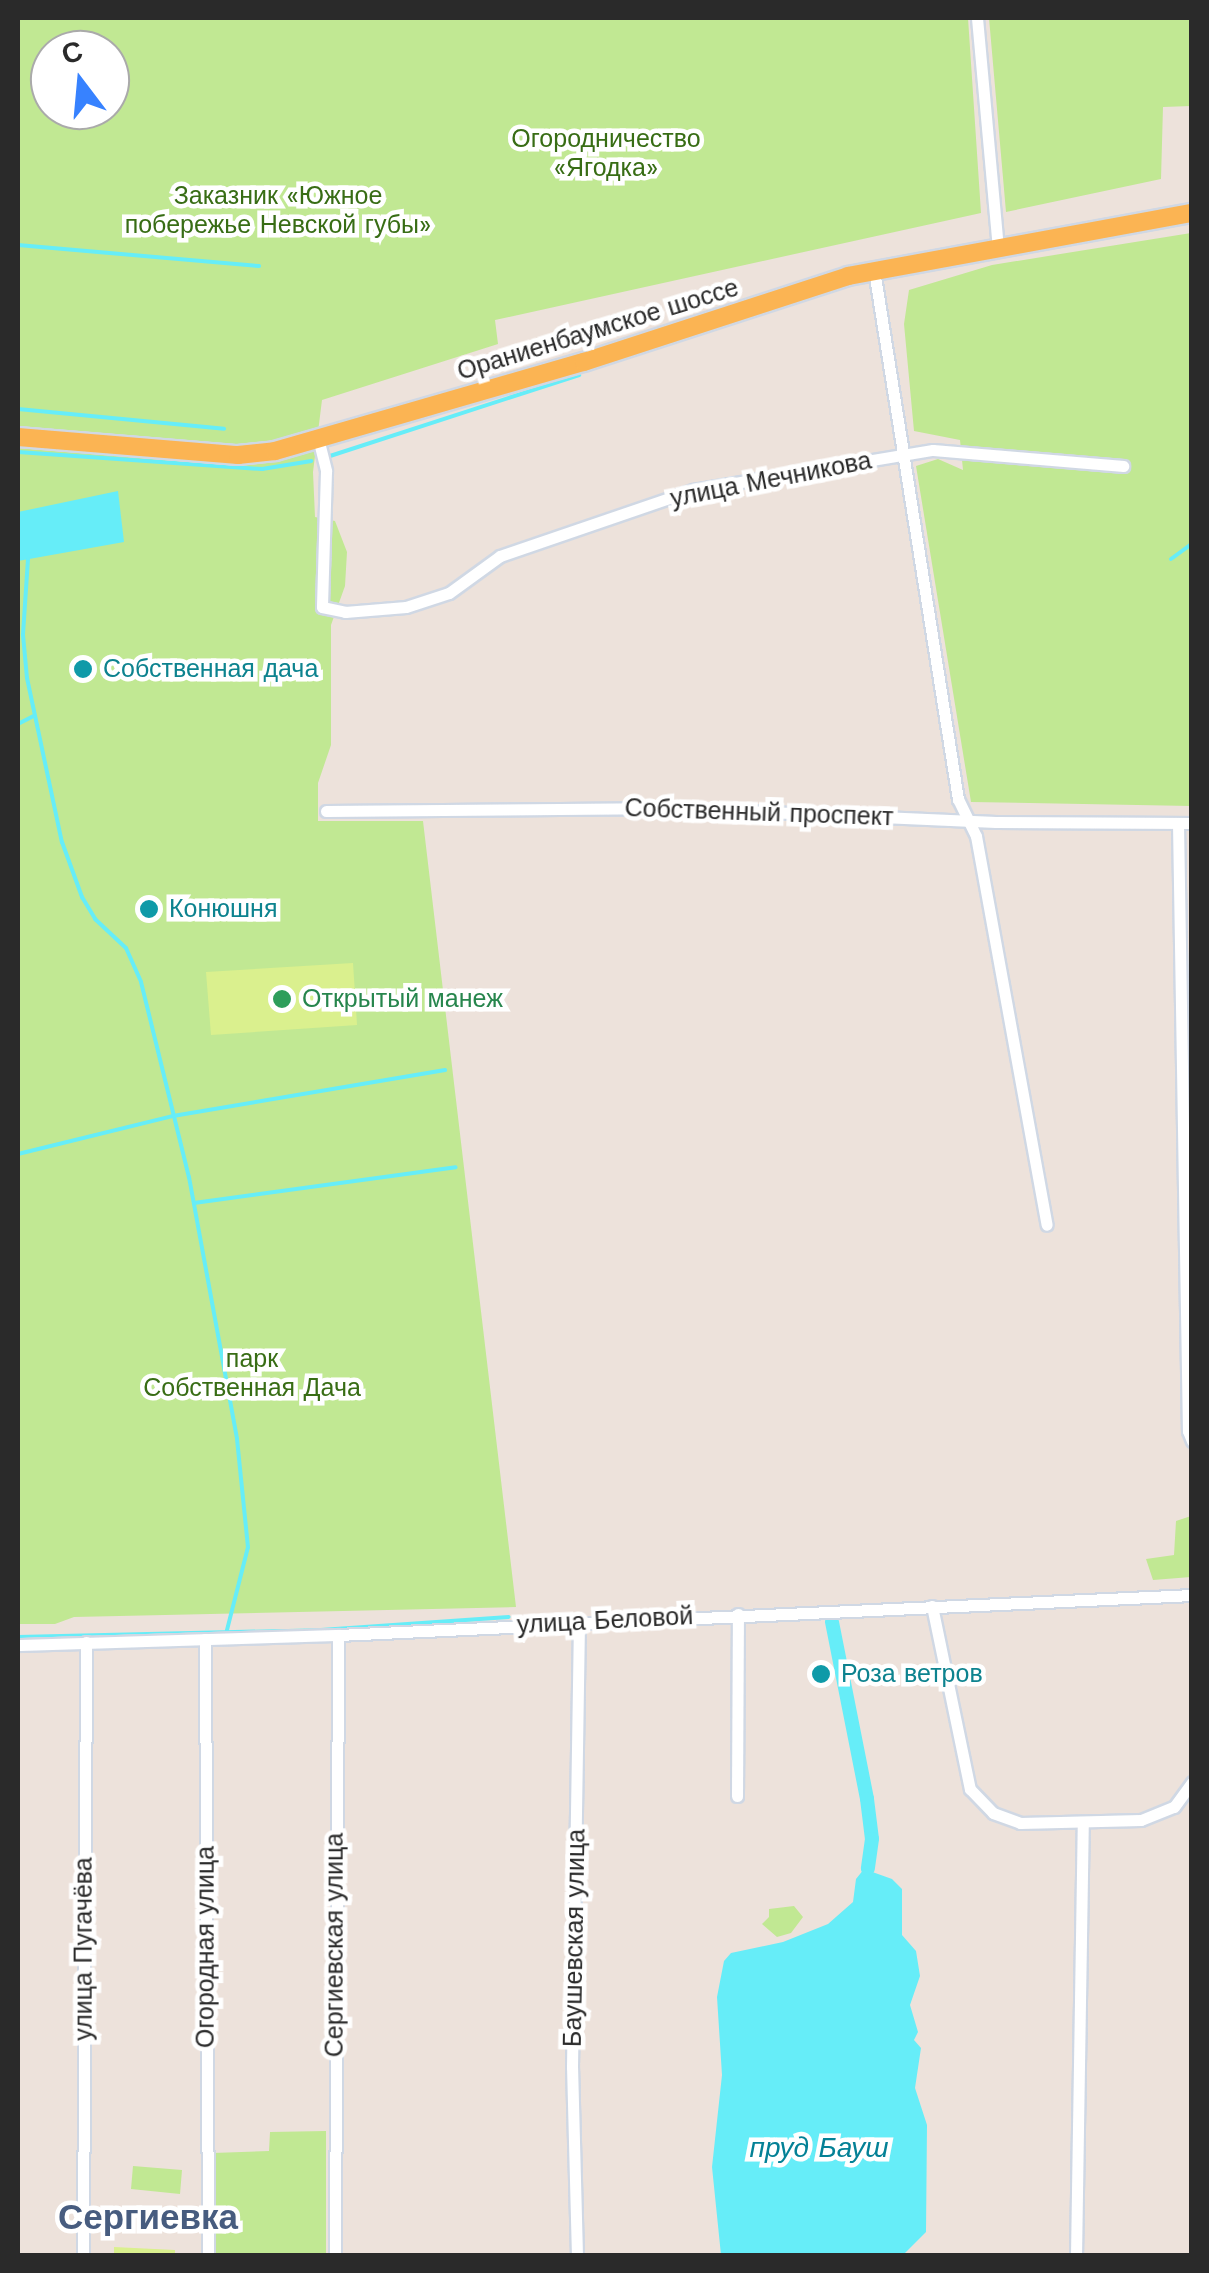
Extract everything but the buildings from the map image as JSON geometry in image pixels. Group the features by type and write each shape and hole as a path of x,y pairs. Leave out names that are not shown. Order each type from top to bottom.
{"main road":[{"name":"Ораниенбаумское шоссе","path":"18,437 238,454 319,442 874,270 1192,213"}],"street":[{"path":"977,18 998,249"},
{"path":"874,270 958,799 979,851 1046,1226"},
{"name":"улица Мечникова","path":"319,442 326,471 322,607 366,613 406,607 450,593 500,556 693,490 933,450 1123,466"},
{"name":"Собственный проспект","path":"326,811 676,808 967,821 1185,823"},
{"path":"1185,823 1187,1413 1192,1441"},
{"name":"улица Беловой","path":"18,1645 338,1635 1192,1595"},
{"path":"932,1606 965,1771 980,1804 1020,1823 1153,1818 1174,1807 1192,1782"},
{"path":"737,1796 738,1614"},
{"name":"Баушевская улица","path":"576,2256 572,2068 578,1621"},
{"name":"Сергиевская улица","path":"335,2256 338,1635"},
{"name":"Огородная улица","path":"205,1639 208,2256"},
{"name":"улица Пугачёва","path":"84,2256 86,1642"},
{"path":"1076,2256 1083,1822"}],"green space":[{"path":"18,18 968,18 981,213 495,320 498,344 322,400 313,472 315,517 335,521 347,552 345,586 331,625 331,745 318,783 318,821 423,821 516,1607 74,1617 55,1624 18,1624"},
{"path":"989,18 1191,18 1191,106 1163,107 1161,179 1006,212"},
{"path":"1191,233 1191,806 971,802 916,466 938,459 963,470 960,440 914,431 904,324 909,290 992,265"},
{"name":"Открытый манеж","path":"353,963 357,1025 211,1035 206,972"},
{"path":"1191,1516 1191,1577 1153,1580 1146,1559 1174,1555 1176,1521"},
{"path":"794,1906 803,1917 791,1933 777,1937 762,1924 769,1917 769,1909"},
{"path":"326,2131 326,2255 214,2255 213,2153 269,2151 270,2132"},
{"path":"133,2166 182,2170 180,2194 131,2189"},
{"path":"114,2247 175,2250 175,2255 114,2255"}],"water":[{"path":"118,491 124,542 18,561 18,512"},
{"name":"пруд Бауш","path":"864,1869 892,1879 902,1889 902,1935 916,1951 920,1976 910,2005 918,2032 914,2040 921,2048 915,2088 927,2125 926,2232 903,2255 721,2255 712,2167 722,2075 717,1997 724,1961 731,1953 783,1942 828,1924 853,1902 856,1879"}],"waterway":[{"path":"18,245 259,266"},
{"path":"330,456 579,375"},
{"path":"18,409 224,429"},
{"path":"18,452 262,469 311,461"},
{"path":"1171,559 1192,544"},
{"path":"28,559 23,635 27,678 62,842 82,897 95,919 126,948 141,982 189,1177 237,1439 248,1547 227,1630"},
{"path":"18,724 34,716"},
{"path":"18,1154 173,1116 445,1070"},
{"path":"194,1203 456,1167"},
{"path":"18,1637 321,1630 509,1617"},
{"path":"832,1622 867,1799 872,1839 868,1869"}],"place":[{"name":"Собственная дача","path":"83,669"},
{"name":"Конюшня","path":"149,909"},
{"name":"Открытый манеж","path":"282,999"},
{"name":"Роза ветров","path":"821,1674"}],"district":[{"name":"Сергиевка","path":"148,2217"}],"park label":[{"name":"Огородничество «Ягодка»","path":"606,154"},
{"name":"Заказник «Южное побережье Невской губы»","path":"278,212"},
{"name":"парк Собственная Дача","path":"252,1374"}]}
